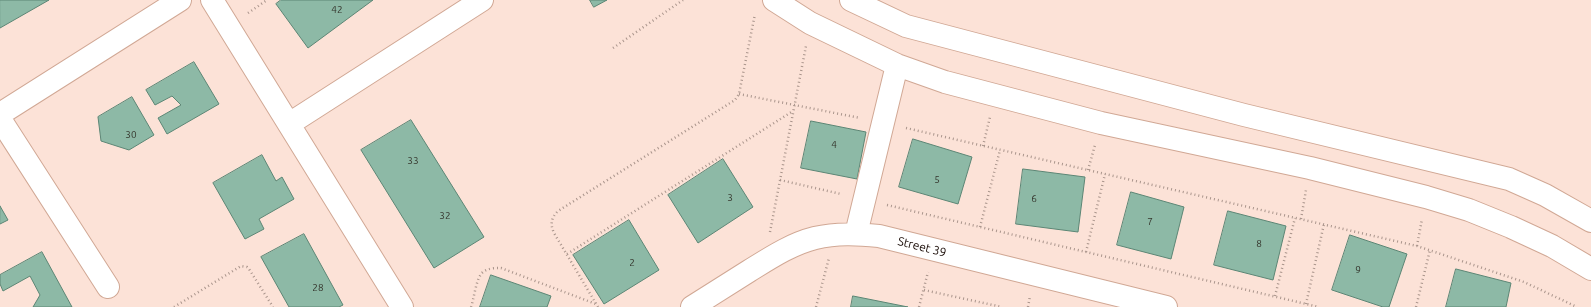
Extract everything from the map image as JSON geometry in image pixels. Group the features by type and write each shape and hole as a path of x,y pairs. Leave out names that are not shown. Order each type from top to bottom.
{"street":[{"path":"0,114 180,0"},
{"path":"212,0 402,307"},
{"path":"288,124 482,0"},
{"path":"851,0 870,10 914,28 1244,115 1509,179 1545,195 1591,221"},
{"path":"766,4 810,23 897,65 945,82 1101,123 1310,168 1469,210 1552,246 1591,269"},
{"path":"846,234 864,200 897,65"},
{"path":"0,119 108,287"},
{"name":"Street 39","path":"692,307 764,262 794,246 814,238 846,234 879,236 1155,306"}],"path":[{"path":"613,48 683,0"},
{"path":"598,307 552,227 552,221 558,211 735,100 739,94 766,4"},
{"path":"764,262 810,23"},
{"path":"739,94 883,123 1324,224 1430,250 1524,282 1577,307"},
{"path":"984,146 995,96"},
{"path":"567,254 793,111"},
{"path":"980,227 1000,150"},
{"path":"1301,219 1310,168"},
{"path":"1086,252 1105,174"},
{"path":"780,180 1319,307"},
{"path":"1275,296 1295,218"},
{"path":"1306,304 1324,224"},
{"path":"816,307 846,234"},
{"path":"919,307 932,250"},
{"path":"1416,307 1430,250"},
{"path":"174,307 241,266 250,269 273,307"},
{"path":"471,307 482,273 490,268 501,268 596,304"},
{"path":"924,290 1002,307"}],"building":[{"path":"0,0 49,0 0,28"},
{"path":"281,0 373,0 308,48 276,4"},
{"path":"590,0 607,0 594,7"},
{"path":"194,62 219,104 167,134 158,118 181,105 172,96 155,105 146,90"},
{"path":"132,97 154,135 129,150 101,141 98,117"},
{"path":"411,120 484,237 434,268 361,150"},
{"path":"811,121 866,132 857,179 801,168"},
{"path":"913,139 972,157 958,204 899,187"},
{"path":"262,155 276,181 282,177 294,199 259,219 264,229 245,239 213,183"},
{"path":"723,159 753,207 698,243 668,195"},
{"path":"1023,169 1085,177 1078,232 1016,224"},
{"path":"1131,192 1184,207 1171,259 1117,245"},
{"path":"0,206 8,220 0,224"},
{"path":"1228,211 1286,226 1273,280 1214,265"},
{"path":"629,220 659,270 604,304 573,255"},
{"path":"304,234 343,305 339,307 289,307 261,257"},
{"path":"1350,235 1407,254 1389,307 1383,307 1332,290"},
{"path":"42,252 72,307 33,307 40,295 30,276 3,291 0,284 0,275"},
{"path":"1456,269 1511,283 1506,307 1446,307"},
{"path":"491,275 551,296 547,307 480,307"},
{"path":"853,296 908,307 851,307"}]}
